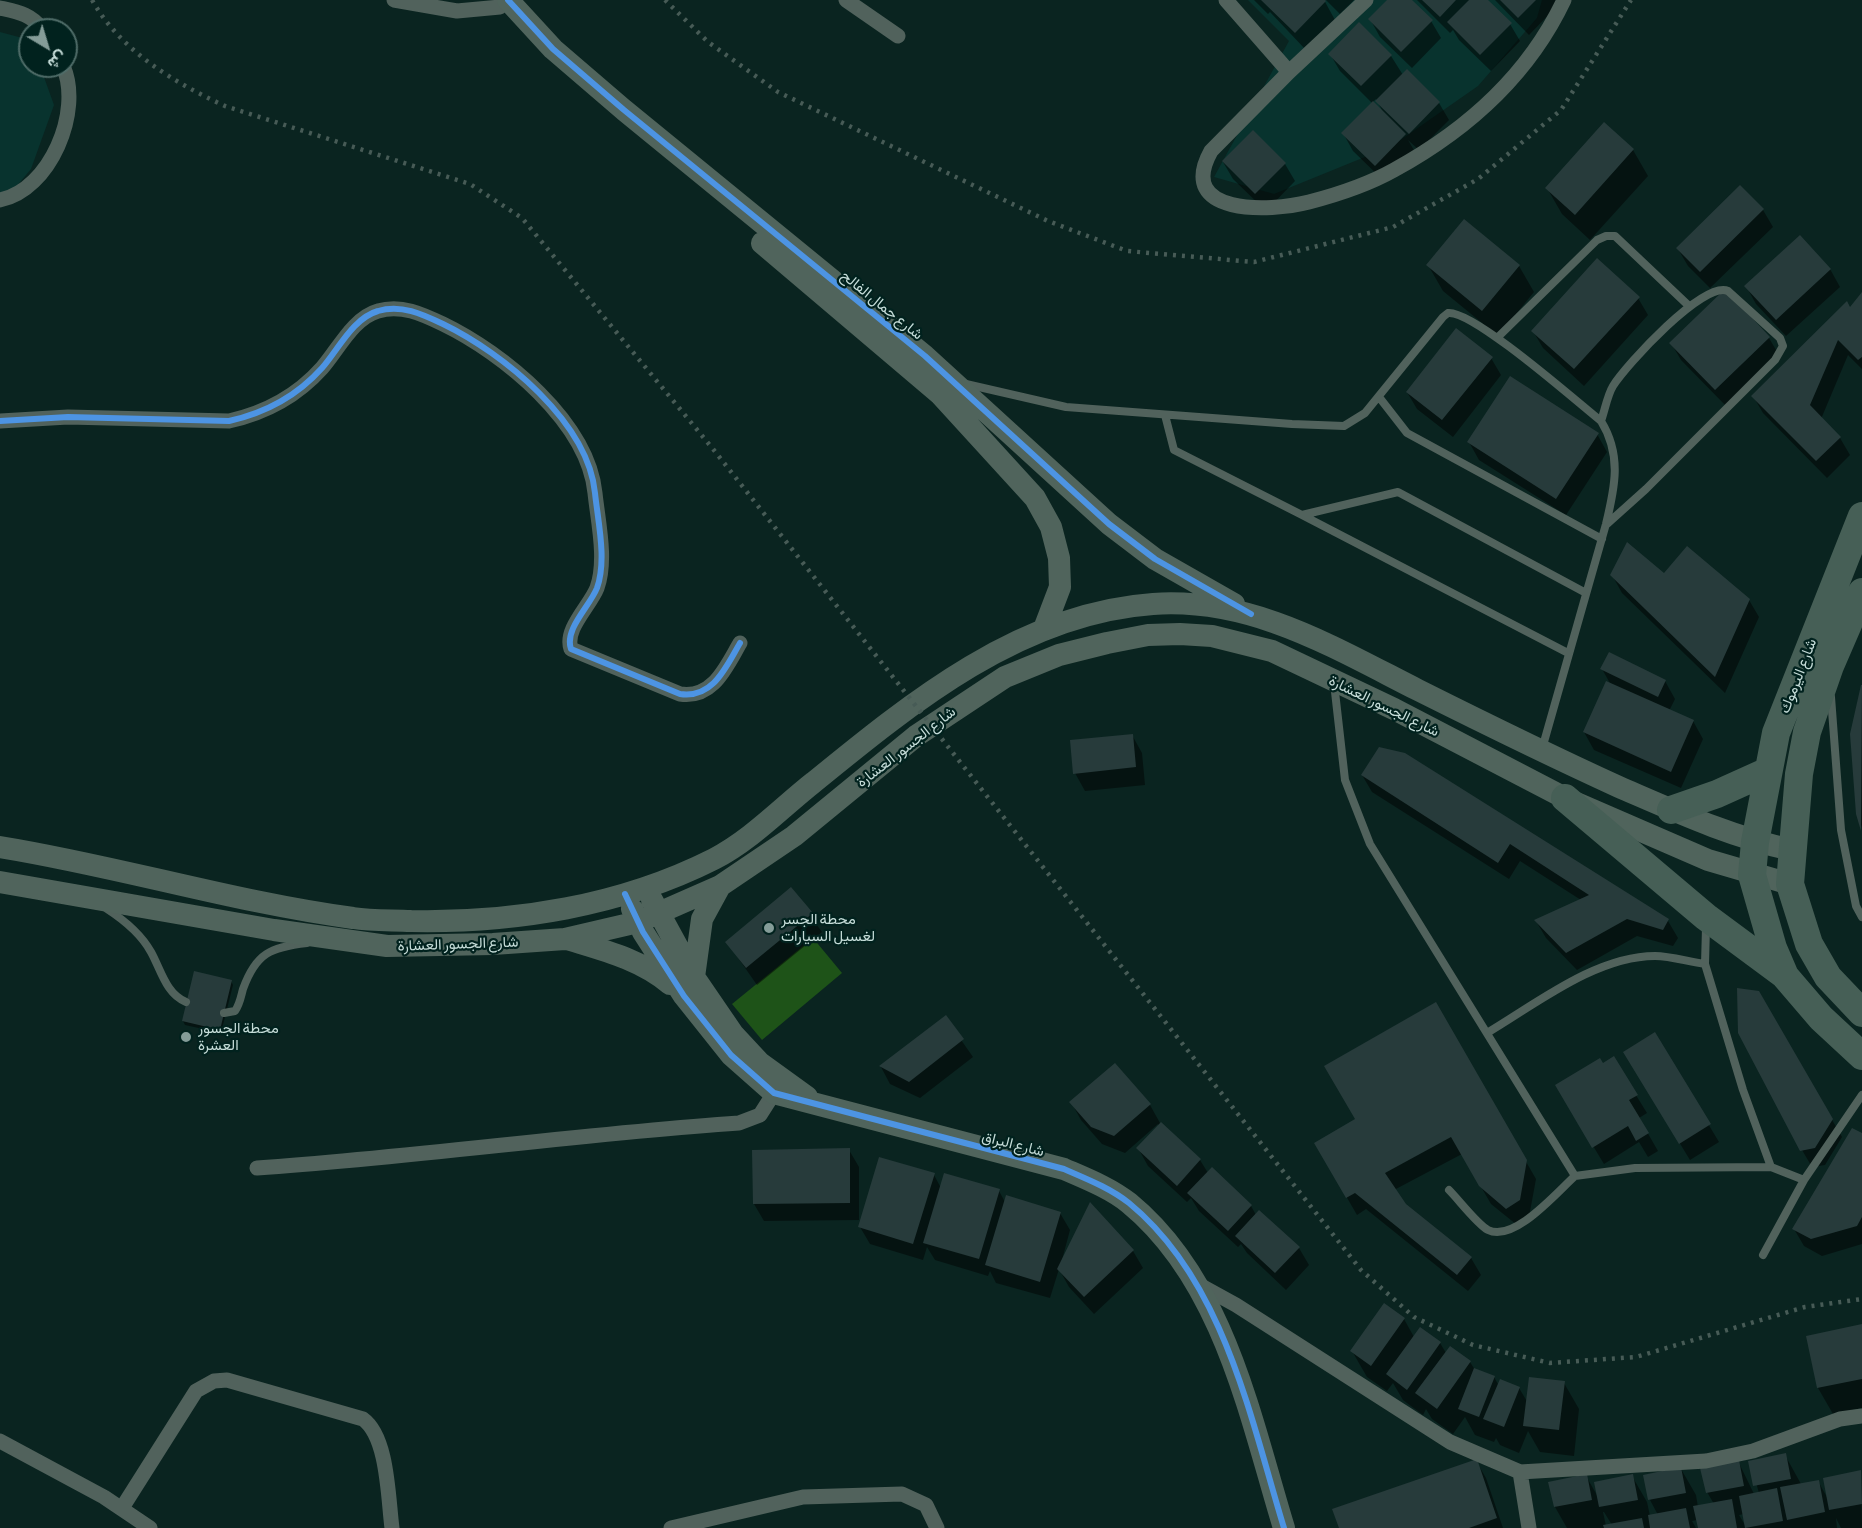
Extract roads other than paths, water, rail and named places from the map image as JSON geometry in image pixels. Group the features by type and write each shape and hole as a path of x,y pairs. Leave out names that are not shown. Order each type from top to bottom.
{"highway":[{"name":"شارع اليرموك","path":"1862,516 1776,733 1755,842 1752,875 1773,948 1785,976 1821,1018 1862,1056"},
{"name":"شارع اليرموك","path":"1862,592 1830,666 1807,732 1799,774 1790,884 1809,944 1828,977 1862,1013"},
{"path":"1671,810 1718,794 1768,771"},
{"path":"1565,798 1706,917 1785,976"}],"main road":[{"name":"شارع جمال الفالح","path":"501,2 624,110 953,381 1040,463 1132,542 1155,559 1251,614"},
{"name":"شارع جمال الفالح","path":"501,2 548,58 940,394 1016,474 1035,498 1051,527 1059,558 1060,586 1044,629"},
{"name":"شارع الجسور العشارة","path":"0,847 53,856 296,909 358,919 443,922 562,910 625,894 714,859 732,848 880,729 940,685 1044,629 1102,613 1150,604 1222,606 1289,627 1542,752 1713,829 1755,842"},
{"name":"شارع الجسور العشارة","path":"0,882 338,940 387,946 436,946 565,939 638,922 720,886 794,836 916,736 970,698 1005,677 1059,655 1148,635 1212,636 1272,651 1394,709 1565,798 1663,842 1752,875 1790,884"},
{"path":"1755,842 1792,850"},
{"name":"شارع البراق","path":"648,886 689,986 731,1055 749,1074 774,1093 1065,1169 1098,1183 1129,1203 1158,1232 1196,1283 1227,1349 1284,1528"},
{"path":"565,939 614,953 689,986 700,926 720,886"},
{"name":"شارع البراق","path":"625,894 638,922 689,986 760,1063 821,1107"}],"street":[{"path":"394,0 457,11 501,2"},
{"path":"846,0 898,36"},
{"path":"1226,0 1289,72"},
{"path":"1366,0 1289,72 1211,151 1203,166 1202,182 1206,192 1228,204 1253,208 1307,202 1392,171 1466,124 1501,92 1551,28 1564,0"},
{"path":"0,8 22,12 32,18"},
{"path":"0,200 24,193 39,178 62,135 69,105 68,78"},
{"path":"0,421 68,417 229,421 255,415 287,399 320,370 358,324 375,312 394,307 421,314 470,337 525,379 570,432 582,455 595,490 600,551 599,577 597,588 571,634 571,649 680,694 693,696 711,686 720,677 740,643"},
{"path":"257,1168 361,1161 538,1141 739,1123 760,1115 774,1093"},
{"path":"1196,1283 1236,1305 1450,1443 1520,1472 1706,1461 1753,1451 1840,1419 1862,1416"},
{"path":"122,1508 196,1391 214,1381 227,1380 363,1419 371,1425 380,1444 392,1528"},
{"path":"0,1441 122,1508 150,1528"},
{"path":"1520,1472 1529,1528"},
{"path":"671,1528 803,1497 902,1494 926,1505 936,1528"}],"lane":[{"path":"1497,338 1597,240 1606,236 1615,236 1689,306"},
{"path":"1601,421 1611,388 1628,364 1689,306 1725,289 1780,338 1783,346 1775,360 1646,489 1606,524"},
{"path":"953,381 1065,407 1344,426 1365,413 1448,313 1461,315 1497,338 1601,421 1609,434 1616,467 1615,486 1606,524 1542,752"},
{"path":"1379,397 1407,433 1602,539"},
{"path":"1165,415 1174,450 1568,653"},
{"path":"1302,515 1398,492 1587,593"},
{"path":"1830,666 1841,830 1856,906 1862,917"},
{"path":"1334,682 1346,780 1355,811 1370,844 1575,1176"},
{"path":"81,896 125,920 150,951 171,992 186,1002"},
{"path":"1706,917 1705,964 1743,1090 1770,1167"},
{"path":"224,1012 235,1011 254,964 266,953 282,947 338,940"},
{"path":"1487,1034 1590,972 1622,960 1655,956 1705,964"},
{"path":"1763,1255 1804,1180 1862,1095"},
{"path":"1449,1190 1488,1230 1502,1233 1528,1219 1575,1176 1635,1168 1770,1167 1804,1180"}],"railway":[{"path":"92,0 104,18 133,50 168,75 206,97 225,106 470,184 522,218 713,449 1361,1270 1414,1317 1473,1345 1550,1363 1636,1357 1805,1307 1862,1299"},
{"path":"665,0 708,42 778,92 1048,221 1127,251 1254,262 1393,227 1478,179 1561,110 1631,0"}],"place":[{"name":"محطة الجسر لغسيل السيارات","path":"769,928"},
{"name":"محطة الجسور العشرة","path":"186,1037"}]}
